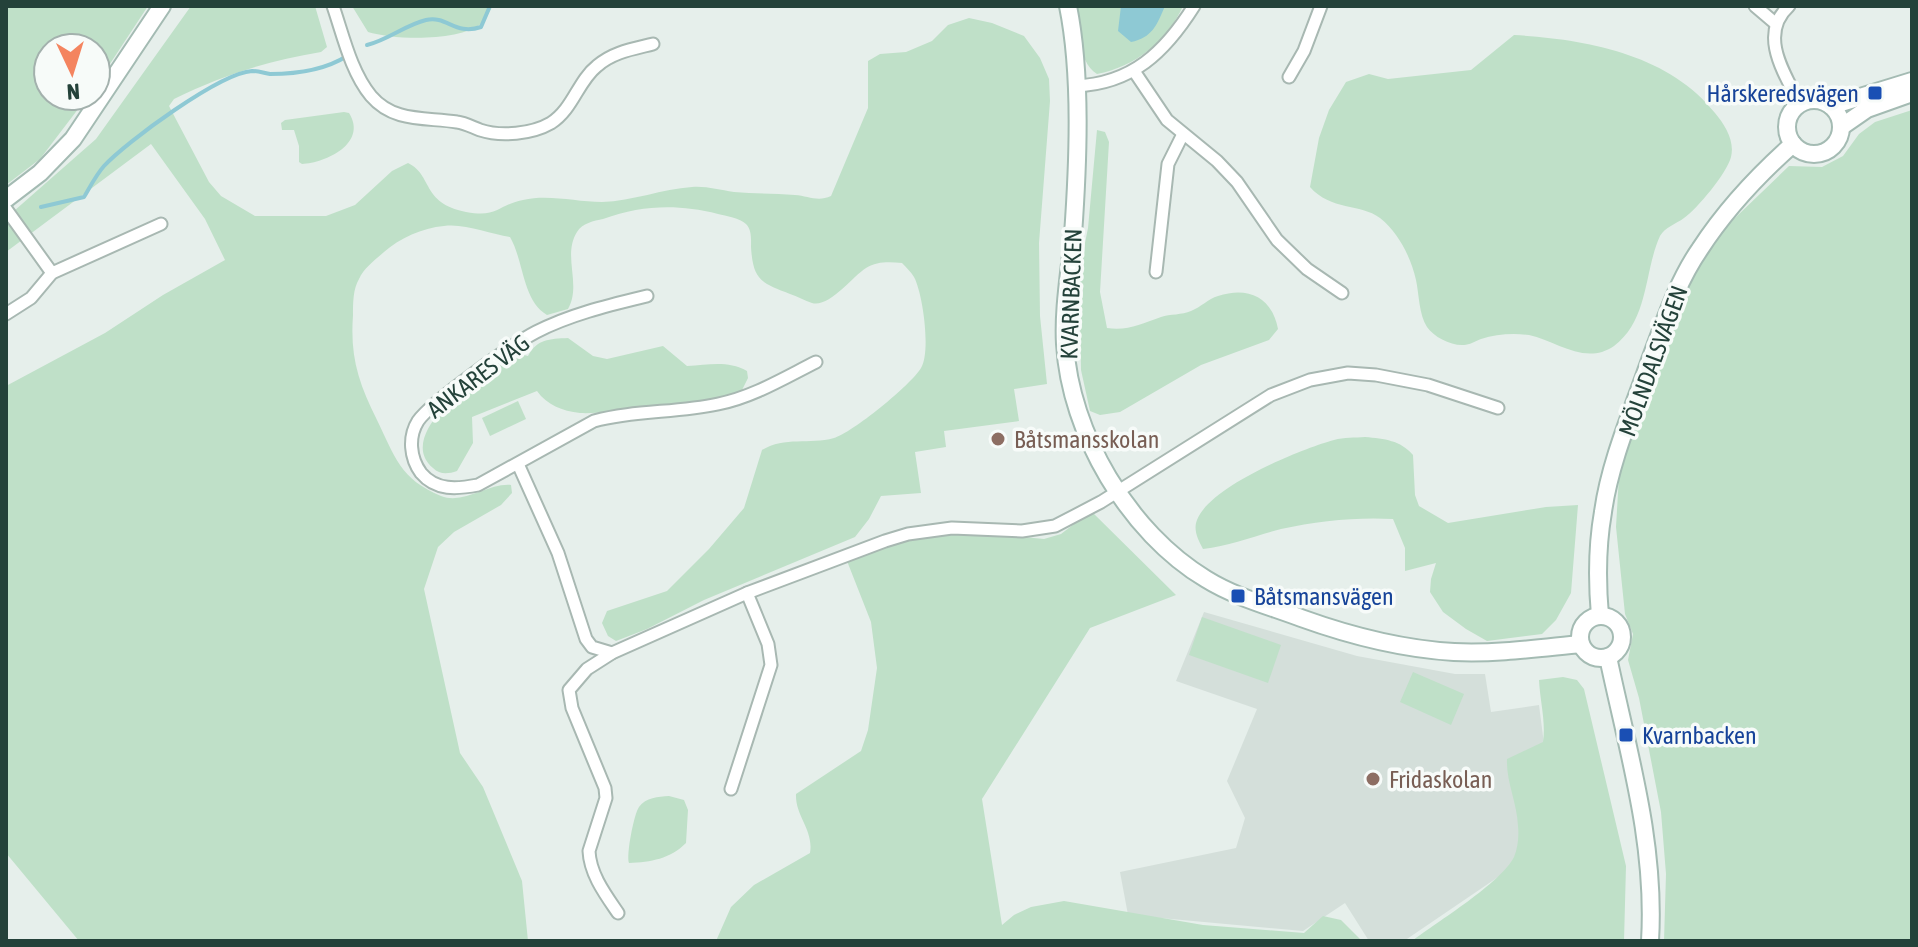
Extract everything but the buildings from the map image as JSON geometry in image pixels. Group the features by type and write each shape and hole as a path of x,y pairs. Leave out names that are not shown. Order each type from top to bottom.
{"street":[{"path":"6,199 40,173 73,139 162,6"},
{"path":"333,6 363,82 378,101 417,120 460,122 492,132 521,132 547,125 567,108 596,66 616,53 653,44"},
{"name":"KVARNBACKEN","path":"1068,6 1075,86 1076,177 1065,343 1078,415 1117,491 1140,522 1161,544 1206,579 1238,596 1396,646 1454,652 1512,651 1581,644"},
{"path":"1075,86 1103,84 1134,71 1179,30 1194,6"},
{"path":"1289,77 1304,51 1321,6"},
{"path":"1755,6 1775,23"},
{"path":"1789,6 1775,23 1773,43 1800,104"},
{"path":"1134,71 1167,120 1217,161 1237,182 1277,240 1307,269 1342,293"},
{"path":"1831,106 1912,81"},
{"path":"1841,127 1838,114 1831,106 1816,100 1800,104 1787,122 1788,136 1793,144 1810,153 1823,152 1834,145 1841,127 1867,109 1912,93"},
{"path":"1156,272 1168,164 1183,134"},
{"name":"MÖLNDALSVÄGEN","path":"1600,616 1599,556 1603,509 1625,433 1666,319 1687,269 1727,210 1793,144"},
{"path":"6,209 52,273"},
{"path":"6,314 31,298 52,273 161,224"},
{"name":"ANKARES VÄG","path":"647,296 595,309 536,332 434,406 417,423 412,434 411,452 416,465 432,483 443,487 459,489 478,485 594,421 612,416 720,404 754,393 816,362"},
{"path":"618,913 589,859 606,798 605,788 572,708 569,690 587,669 612,653 747,593 908,534 952,528 1002,531 1043,529 1069,520 1271,395 1291,386 1331,375 1357,373 1401,379 1498,408"},
{"path":"518,464 558,553 586,639 592,647 612,653"},
{"path":"731,789 771,665 768,644 747,593"},
{"path":"1600,616 1615,621 1622,635 1618,650 1608,657 1598,658 1589,655 1581,644 1580,634 1584,625 1600,616"},
{"path":"1608,657 1637,783 1650,861 1650,941"}],"shaded area":[{"name":"Fridaskolan","path":"1204,612 1357,656 1455,674 1485,674 1491,712 1539,705 1544,744 1530,849 1504,873 1404,941 1369,941 1345,903 1303,931 1128,915 1120,872 1236,848 1245,818 1227,781 1257,709 1176,681"}],"green space":[{"path":"6,6 148,6 112,61 112,32 32,32 32,112 76,112 40,159 6,185"},
{"path":"191,6 315,6 327,47 321,52 264,64 228,76 174,99 169,106 209,182 221,196 255,216 326,216 355,205 392,171 408,163 416,168 441,202 452,208 477,213 492,212 533,198 602,202 692,187 822,199 831,196 868,108 868,61 880,54 906,52 932,41 948,25 969,18 992,23 1024,36 1040,58 1049,79 1039,243 1040,316 1047,384 1014,389 1019,421 944,431 946,447 915,452 921,493 881,496 855,537 704,600 616,641 608,636 602,623 607,611 667,591 709,549 744,508 762,450 779,443 834,438 880,408 915,376 924,360 926,337 920,296 913,275 902,263 875,264 860,272 826,301 812,303 760,279 752,258 750,232 743,222 674,207 632,211 582,226 571,251 572,299 568,309 547,315 528,290 510,237 468,227 444,226 412,234 390,247 361,275 353,306 357,369 370,406 400,466 416,482 450,498 511,485 512,493 501,505 454,532 438,547 424,589 460,753 483,787 522,881 528,941 79,941 6,853 6,386 105,333 225,260 205,219 151,144 6,252 6,218 96,139"},
{"path":"352,6 497,6 492,7 483,22 472,29 458,34 409,38 368,32"},
{"path":"1076,6 1183,6 1159,41 1137,59 1097,74 1090,68 1082,52"},
{"path":"1514,35 1597,46 1650,63 1696,93 1719,118 1730,139 1731,157 1718,181 1690,213 1660,236 1634,323 1614,346 1603,352 1582,353 1523,334 1493,336 1464,345 1443,340 1430,331 1424,322 1411,263 1393,231 1372,213 1327,200 1310,187 1319,138 1329,110 1346,82 1369,74 1388,79 1471,70"},
{"path":"1912,110 1912,941 1664,941 1666,874 1661,812 1639,698 1628,660 1633,634 1625,614 1616,527 1619,476 1672,321 1712,240 1789,166 1822,167 1843,156 1859,134 1875,122"},
{"path":"349,113 353,124 349,142 322,160 299,162 299,146 294,130 282,130 281,123"},
{"path":"1097,130 1105,132 1109,142 1100,292 1107,328 1128,328 1187,312 1214,297 1239,292 1264,302 1275,318 1278,329 1269,340 1201,365 1120,412 1100,415 1090,411 1081,370 1079,273 1088,228"},
{"path":"568,338 593,356 607,359 663,346 687,366 732,365 747,371 748,378 741,392 727,396 593,413 561,409 550,404 537,391 472,417 473,443 457,471 444,473 433,468 427,461 423,447 426,432 440,412 449,412 450,404 516,353 528,356 535,346 544,341"},
{"path":"518,401 526,419 490,436 482,418"},
{"path":"1365,437 1397,443 1413,455 1415,495 1419,506 1448,523 1546,507 1578,505 1571,593 1556,620 1542,634 1487,641 1443,612 1430,592 1436,563 1405,571 1405,548 1393,519 1351,519 1309,524 1203,549 1196,531 1197,520 1219,494 1258,471 1300,452 1338,439"},
{"path":"1091,511 1176,595 1090,628 982,799 1002,925 1031,907 1064,901 1203,925 1304,933 1323,916 1341,920 1362,941 716,941 731,907 754,885 810,853 811,845 796,794 861,751 868,730 877,668 871,622 847,561 902,542 938,534 983,533 1044,539 1061,534"},
{"path":"1202,617 1281,645 1268,683 1189,655"},
{"path":"1413,672 1464,694 1451,725 1400,702"},
{"path":"1563,677 1577,680 1584,689 1626,866 1624,941 1412,941 1483,890 1514,857 1518,830 1507,759 1543,742 1539,680"},
{"path":"669,796 684,800 688,810 686,843 660,859 629,863 631,835 639,807 649,799"}],"water":[{"path":"1121,6 1165,6 1149,34 1131,42 1118,31"}],"waterway":[{"path":"367,45 426,20 440,20 464,29 481,27 490,6"},
{"path":"41,207 84,197 115,155 174,110 218,83 252,71 270,74 310,70 347,56"}],"place":[{"name":"Hårskeredsvägen","path":"1875,93"},
{"name":"Båtsmansskolan","path":"998,439"},
{"name":"Båtsmansvägen","path":"1238,596"},
{"name":"Kvarnbacken","path":"1626,735"},
{"name":"Fridaskolan","path":"1373,779"}]}
